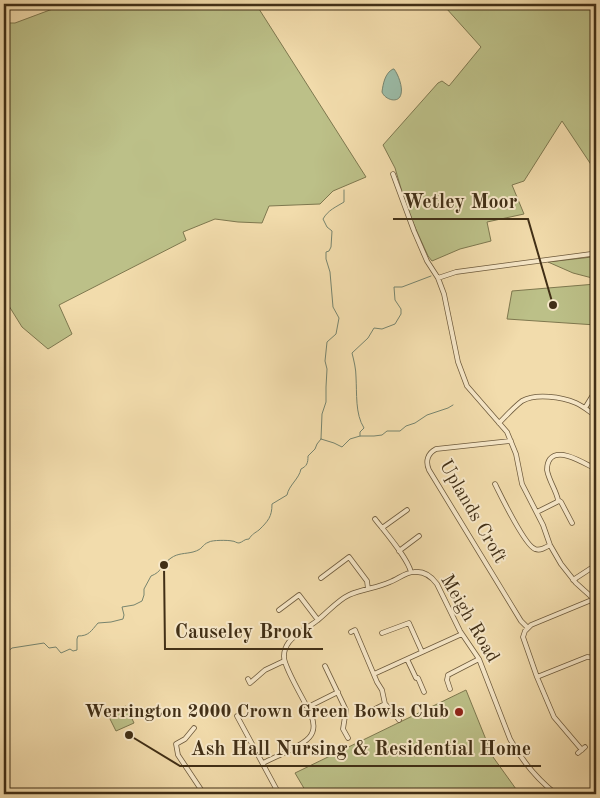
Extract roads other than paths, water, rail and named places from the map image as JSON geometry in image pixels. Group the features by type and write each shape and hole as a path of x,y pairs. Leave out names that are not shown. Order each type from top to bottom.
{"street":[{"path":"393,174 414,231 444,294 462,376 470,392 507,432 516,454 522,484 543,525 550,545 561,564 573,580 595,600 533,624 528,628 523,637 554,717 582,750"},
{"path":"438,278 456,272 591,254"},
{"path":"585,408 596,390"},
{"path":"499,423 518,404 534,397 545,397 576,403 596,416"},
{"name":"Uplands Croft","path":"511,441 436,449 430,453 427,463 429,470 466,531 521,620 528,628"},
{"path":"572,523 561,502 558,500 547,469 548,462 556,455 562,454 596,469"},
{"path":"495,484 519,530 530,545 534,549 539,549 550,545"},
{"path":"537,512 558,500"},
{"path":"382,528 407,510"},
{"path":"375,519 399,551 410,572"},
{"path":"399,551 419,536"},
{"path":"321,578 350,557 366,581 368,588"},
{"path":"573,580 596,565"},
{"name":"Meigh Road","path":"284,661 284,651 290,640 348,595 385,584 410,572 423,573 435,581 462,634 479,659 515,749 533,774 556,794"},
{"path":"279,610 299,595 318,620"},
{"path":"382,633 409,623 422,652"},
{"path":"351,632 355,630 382,690 386,704 399,720"},
{"path":"374,674 462,634"},
{"path":"537,677 587,657 596,658"},
{"path":"407,659 424,692"},
{"path":"450,689 447,680 448,675 479,659"},
{"path":"248,679 250,683 265,670 284,661 314,722 310,738 303,744 263,763"},
{"path":"325,666 346,710 343,729 348,738"},
{"path":"308,707 338,692"},
{"path":"361,716 386,704"},
{"path":"237,716 279,794"},
{"path":"194,728 185,739 176,744 178,755 204,794"}],"waterway":[{"path":"321,439 322,414 326,402 327,369 325,361 327,342 336,334 339,318 333,307 330,272 326,259 326,252 331,247 332,231 327,227 323,219 330,211 344,202 344,190"},
{"path":"360,436 360,432 364,428 358,410 356,371 352,353 368,338 374,328 382,329 395,324 401,314 401,309 395,300 394,287 402,287 431,276"},
{"path":"321,439 342,447 350,439 360,436 374,436 382,435 387,431 400,431 427,415 453,405"},
{"path":"4,654 12,648 44,643 49,648 56,647 61,653 70,649 73,651 77,650 78,636 87,634 98,623 123,619 122,607 134,605 142,601 144,589 151,576 174,556 197,551 211,541 227,540 239,543 249,539 269,518 272,504 287,495 301,469 307,464 308,456 321,439"}],"place":[{"name":"Wetley Moor","path":"553,305"},
{"name":"Causeley Brook","path":"164,565"},
{"name":"Werrington 2000 Crown Green Bowls Club","path":"459,712"},
{"name":"Ash Hall Nursing & Residential Home","path":"129,735"}]}
